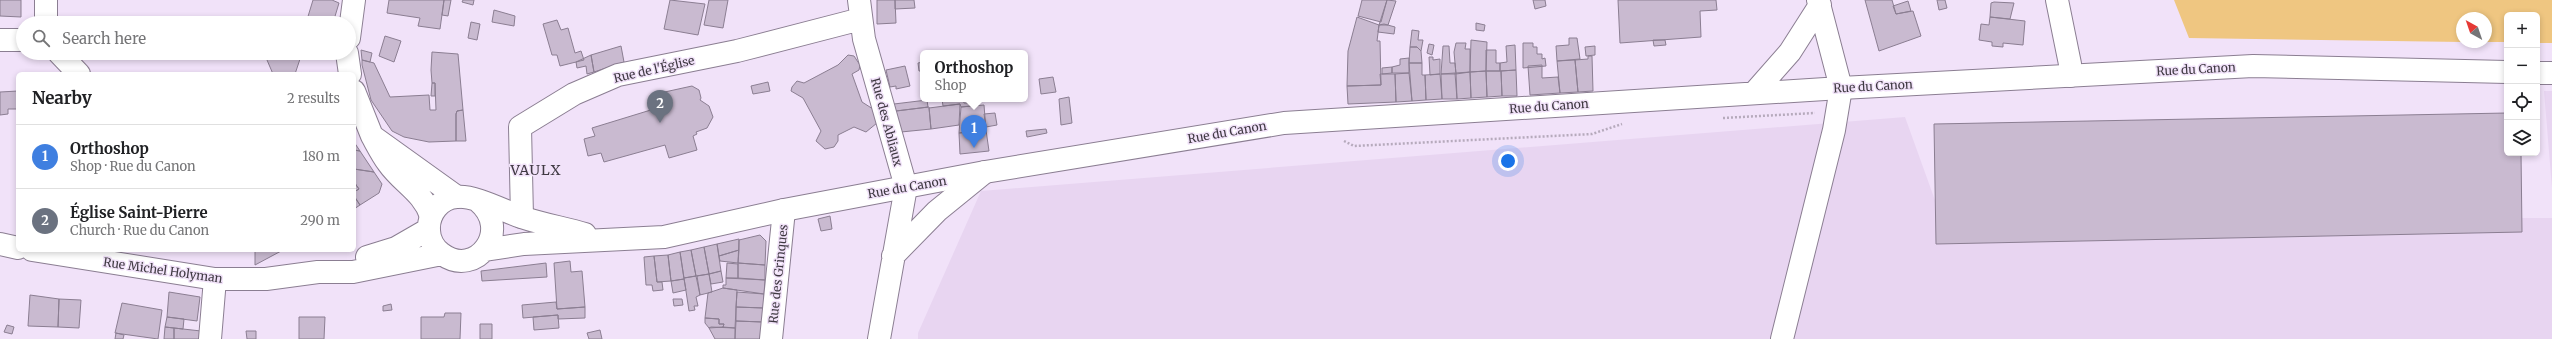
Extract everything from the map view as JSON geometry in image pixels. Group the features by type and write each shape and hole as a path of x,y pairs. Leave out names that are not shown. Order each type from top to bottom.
{"main road":[{"path":"46,0 46,16"},
{"path":"352,16 354,0"},
{"path":"2057,0 2070,64 2070,76"},
{"path":"1782,339 1834,130 1836,111 1842,88 1819,2"},
{"path":"1754,93 1790,52 1819,2"},
{"name":"Rue des Abliaux","path":"860,10 906,188 879,339"},
{"name":"Rue de l'Église","path":"522,217 520,127 574,94 618,75 737,52 860,10"},
{"path":"0,40 16,40"},
{"path":"66,60 78,72"},
{"path":"348,60 350,72"},
{"name":"Rue du Canon","path":"485,250 524,244 664,237 784,210 985,172 1284,123 1754,93 2253,66 2504,72"},
{"path":"2540,73 2552,73"},
{"path":"356,96 372,136 388,164 417,190 428,207 431,240 442,254 450,259 464,260 477,256 485,250 492,238 493,224 488,211 478,201"},
{"path":"372,136 457,196 468,197 522,217 602,239"},
{"path":"893,256 937,211 985,172"},
{"path":"318,272 396,248 430,223 442,203 457,196"},
{"name":"Rue des Grinques","path":"771,339 784,210"},
{"path":"0,244 16,248"},
{"name":"Rue Michel Holyman","path":"55,252 114,257 215,279 266,279 318,272"},
{"path":"318,272 353,272 442,254"},
{"path":"210,339 215,279"}],"path":[{"path":"1715,119 1836,111"},
{"path":"1341,140 1354,146 1592,134 1623,123"}],"shaded area":[{"path":"2174,0 2552,0 2552,43 2540,43 2540,12 2504,12 2504,42 2492,42 2492,12 2456,12 2456,42 2189,38"},
{"path":"2544,91 2552,91 2552,188"},
{"path":"1905,117 1941,217 2552,218 2552,339 918,339 918,333 981,191"}],"building":[{"path":"0,0 21,0 21,16 0,16"},
{"path":"313,0 332,0 339,3 335,16 308,16"},
{"path":"389,0 444,0 440,29 418,26 420,18 387,13"},
{"path":"444,0 451,0 448,16 442,15"},
{"path":"463,0 474,0 473,5 462,2"},
{"path":"670,0 705,4 698,35 664,29"},
{"path":"709,0 728,0 723,28 704,25"},
{"path":"877,0 895,0 896,23 877,24"},
{"path":"895,0 914,0 915,8 895,9"},
{"path":"1362,0 1387,0 1381,22 1358,16"},
{"path":"1387,0 1396,1 1388,25 1379,25"},
{"path":"1533,0 1545,0 1546,6 1535,9"},
{"path":"1618,0 1716,0 1717,10 1700,11 1701,37 1620,43"},
{"path":"1865,0 1892,0 1896,14 1913,11 1921,36 1879,51"},
{"path":"1937,0 1945,0 1947,8 1939,10"},
{"path":"1908,1 1911,11 1896,14 1893,6"},
{"path":"1991,3 2014,3 2010,19 1990,17"},
{"path":"494,10 515,16 514,26 492,22"},
{"path":"1357,17 1379,25 1377,41 1380,41 1381,85 1347,86 1348,51"},
{"path":"1990,17 2025,21 2023,45 2003,43 2003,47 1992,46 1992,42 1979,40 1981,24 1989,25"},
{"path":"557,20 561,30 568,28 575,53 581,51 584,60 560,66 557,55 552,55 543,24"},
{"path":"471,22 480,24 477,40 468,38"},
{"path":"1476,23 1485,25 1484,31 1476,30"},
{"path":"1384,24 1395,27 1394,34 1378,32 1379,25"},
{"path":"1412,30 1419,31 1418,40 1423,40 1421,51 1417,47 1410,47"},
{"path":"385,36 401,41 394,62 379,56"},
{"path":"1569,38 1577,38 1580,59 1557,61 1556,46 1569,45"},
{"path":"1471,40 1487,42 1486,71 1470,72"},
{"path":"1653,40 1665,40 1666,45 1654,46"},
{"path":"1456,43 1466,43 1465,49 1470,49 1470,72 1456,74 1454,52"},
{"path":"1523,43 1533,43 1533,47 1537,47 1537,54 1542,54 1542,59 1545,58 1546,66 1523,68"},
{"path":"1429,44 1434,45 1432,55 1427,53"},
{"path":"1515,45 1516,70 1500,71 1500,63 1507,62 1506,46"},
{"path":"621,46 624,62 594,72 591,55"},
{"path":"1443,46 1449,46 1450,63 1455,63 1456,74 1441,74"},
{"path":"1595,46 1595,55 1586,56 1585,47"},
{"path":"1410,47 1417,47 1421,51 1422,63 1409,63"},
{"path":"361,50 372,53 370,62 362,60"},
{"path":"1486,50 1496,50 1496,63 1500,63 1500,71 1486,71"},
{"path":"432,52 458,54 463,110 457,111 456,114 456,141 429,142 404,137 392,131 371,100 362,60 374,63 390,97 429,95 430,110 436,110 435,83 432,83 431,70"},
{"path":"591,55 594,72 587,74 586,66 577,68 576,62"},
{"path":"848,55 854,56 860,65 859,70 852,74 862,102 873,109 877,123 866,132 854,127 838,135 838,141 834,147 825,149 816,141 821,131 803,98 791,91 792,87 797,81 804,83 838,65"},
{"path":"1588,56 1592,56 1593,91 1578,92 1575,60 1588,59"},
{"path":"1429,57 1433,57 1433,60 1440,59 1440,74 1430,75"},
{"path":"1409,58 1409,73 1392,73 1392,67 1400,65 1400,59"},
{"path":"267,60 300,60 296,72 272,72"},
{"path":"1575,60 1578,92 1560,93 1557,61"},
{"path":"918,63 920,63 920,71 919,71"},
{"path":"1409,63 1422,63 1422,75 1425,75 1426,100 1412,101"},
{"path":"1542,65 1542,78 1558,77 1560,93 1530,95 1528,66"},
{"path":"905,66 910,86 896,89 896,86 890,87 886,70"},
{"path":"1392,67 1392,73 1382,74 1382,68"},
{"path":"1516,70 1517,96 1502,96 1501,71"},
{"path":"1486,71 1501,71 1502,96 1487,97"},
{"path":"1486,71 1487,97 1471,98 1470,72"},
{"path":"1470,72 1471,98 1457,99 1456,73"},
{"path":"1409,73 1412,101 1396,102 1395,74"},
{"path":"1455,73 1457,99 1442,99 1441,74"},
{"path":"1380,74 1395,74 1396,102 1348,104 1347,86 1381,85"},
{"path":"1440,74 1442,99 1426,100 1425,75"},
{"path":"1053,77 1056,92 1041,94 1039,79"},
{"path":"768,82 770,91 753,94 751,86"},
{"path":"432,83 435,83 435,96 431,96"},
{"path":"692,86 699,90 700,100 709,106 713,117 707,128 696,132 697,134 693,136 697,150 669,158 665,145 604,162 601,153 588,156 584,139 595,136 592,128 654,109 651,95"},
{"path":"16,91 16,109 8,109 8,114 0,115 0,92"},
{"path":"1069,97 1072,123 1061,125 1059,99"},
{"path":"920,101 927,102 928,107 896,111 894,104"},
{"path":"942,102 971,103 971,106 961,107 960,104 943,106"},
{"path":"960,104 959,125 931,129 929,108"},
{"path":"984,105 986,130 959,133 961,107"},
{"path":"929,107 931,129 901,132 896,111"},
{"path":"463,110 466,141 456,141 456,114 457,111"},
{"path":"995,113 997,125 986,127 984,114"},
{"path":"2504,113 2504,156 2521,156 2522,232 1936,244 1934,124"},
{"path":"1046,129 1047,133 1027,137 1026,131"},
{"path":"986,130 989,151 960,154 959,133"},
{"path":"356,145 360,151 356,150"},
{"path":"356,150 360,151 374,172 356,169"},
{"path":"356,169 374,172 382,184 379,193 360,205 356,199 356,191 359,189 356,185"},
{"path":"356,199 360,205 356,208"},
{"path":"830,216 832,229 821,231 818,219"},
{"path":"760,235 766,241 765,265 738,263 739,240"},
{"path":"739,239 739,250 719,256 717,244"},
{"path":"717,244 721,271 709,274 704,247"},
{"path":"704,247 709,274 696,276 691,250"},
{"path":"691,250 696,276 684,278 680,252"},
{"path":"739,250 738,263 720,261 719,256"},
{"path":"255,252 279,252 255,265"},
{"path":"680,252 684,279 671,281 668,255"},
{"path":"668,255 671,281 657,282 654,256"},
{"path":"654,256 657,282 662,282 663,290 653,291 652,285 646,285 644,257"},
{"path":"570,261 571,272 582,271 585,307 557,309 554,263"},
{"path":"546,263 547,277 482,281 481,271"},
{"path":"727,263 738,264 738,278 726,278"},
{"path":"738,263 765,265 765,280 738,278"},
{"path":"721,271 723,282 711,284 709,274"},
{"path":"709,274 712,292 700,295 697,276"},
{"path":"696,276 700,295 696,297 698,306 694,306 695,310 689,311 684,278"},
{"path":"726,278 765,280 764,294 723,288 723,285 726,285"},
{"path":"684,279 686,290 673,293 671,281"},
{"path":"723,288 737,290 735,328 723,327 724,324 719,324 719,319 705,318 708,293"},
{"path":"169,292 200,297 197,321 167,317"},
{"path":"737,292 764,294 764,308 736,307"},
{"path":"30,295 59,299 58,327 28,326"},
{"path":"59,299 81,300 79,328 58,327"},
{"path":"673,299 682,299 683,305 674,306"},
{"path":"556,302 557,309 585,307 585,318 558,319 558,315 523,318 522,305"},
{"path":"122,303 162,310 158,339 115,333"},
{"path":"391,304 392,310 383,311 383,306"},
{"path":"736,307 764,308 763,322 736,321"},
{"path":"445,313 461,313 460,339 421,339 421,317 444,317"},
{"path":"558,315 559,328 534,330 533,317"},
{"path":"167,317 184,319 183,329 165,327"},
{"path":"299,317 325,317 324,339 299,339"},
{"path":"705,318 719,319 719,324 724,324 723,327 709,328 705,323"},
{"path":"736,321 763,322 762,339 735,339"},
{"path":"480,324 492,324 492,339 480,339"},
{"path":"7,325 14,327 12,334 4,332"},
{"path":"165,327 174,328 174,339 164,339"},
{"path":"174,328 201,331 201,339 174,339"},
{"path":"709,328 735,328 735,339 715,339"},
{"path":"600,330 602,339 589,339 587,333"},
{"path":"246,331 256,331 256,339 247,339"},
{"path":"116,333 124,335 123,339 115,339"}],"place":[{"name":"Église Saint-Pierre","path":"660,123"},
{"name":"Orthoshop","path":"974,148"}],"district":[{"name":"VAULX","path":"536,170"}]}
